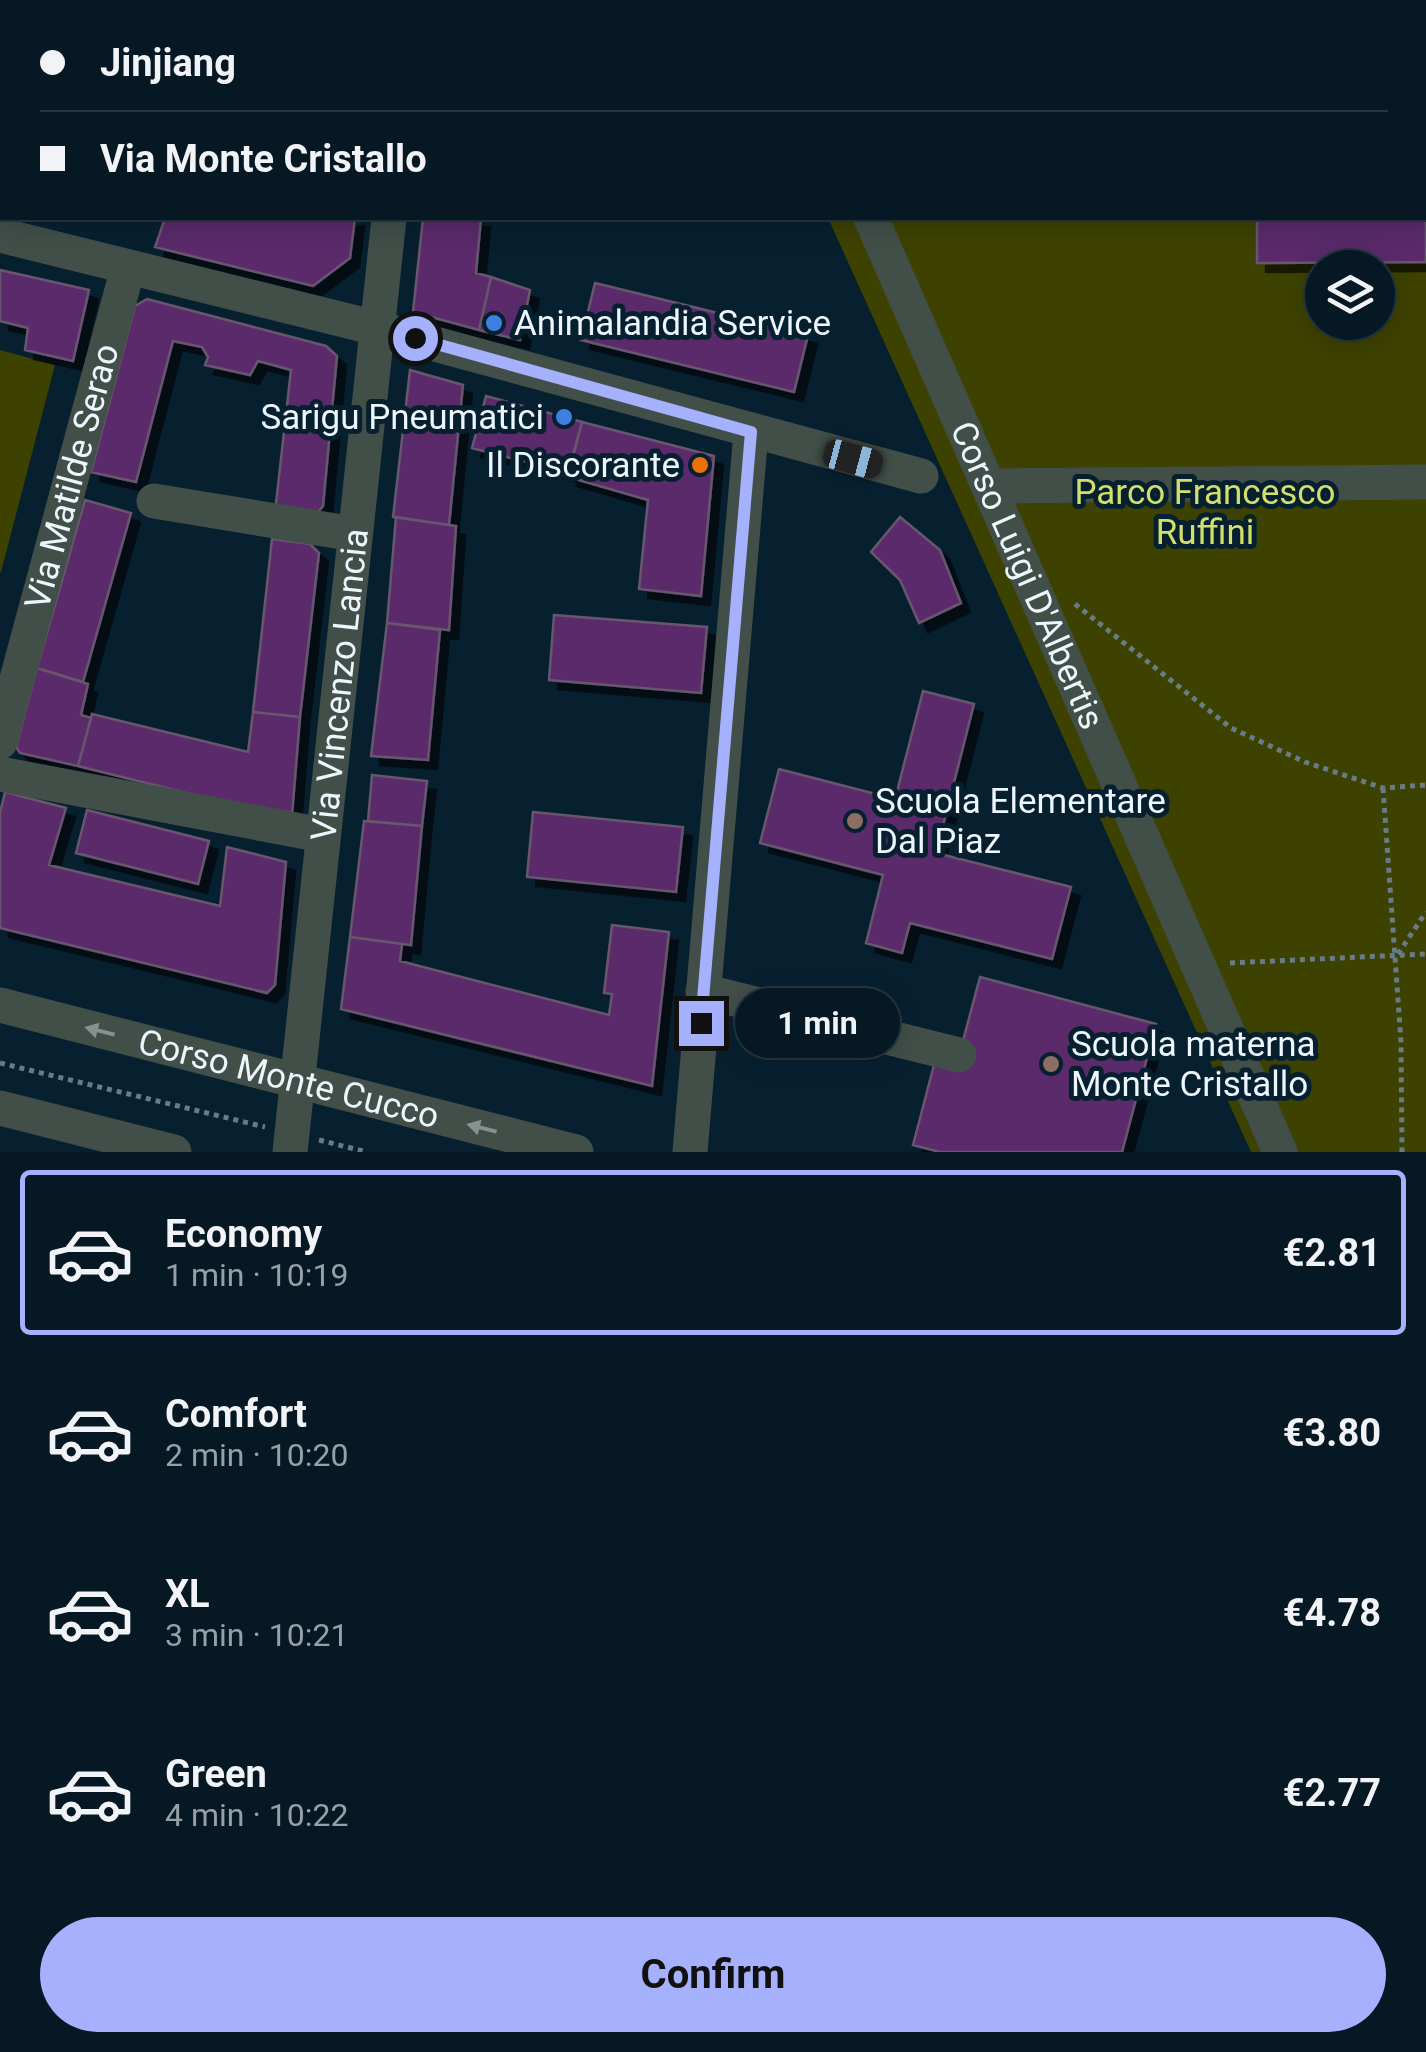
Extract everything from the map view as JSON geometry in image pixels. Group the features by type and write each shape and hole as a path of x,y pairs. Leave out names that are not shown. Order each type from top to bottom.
{"street":[{"name":"Via Vincenzo Lancia","path":"291,1142 389,220"},
{"name":"Corso Luigi D'Albertis","path":"872,220 1280,1152"},
{"path":"0,235 376,328 921,476"},
{"name":"Via Matilde Serao","path":"0,742 128,268"},
{"path":"690,1152 751,432"},
{"path":"989,486 1426,482"},
{"path":"154,501 354,534"},
{"path":"0,774 322,835"},
{"path":"704,991 959,1055"},
{"name":"Corso Monte Cucco","path":"0,1005 576,1152"},
{"path":"0,1108 174,1152"}],"path":[{"path":"1035,596 1078,605 1231,728 1305,762 1382,788 1426,785"},
{"path":"1382,788 1396,956 1402,1152"},
{"path":"1396,956 1426,912"},
{"path":"1198,964 1426,954"},
{"path":"0,1063 291,1142 367,1152"}],"green space":[{"name":"Parco Francesco Ruffini","path":"829,220 1426,220 1426,1152 1251,1152"},
{"path":"0,350 55,365 1,572 0,572"}],"building":[{"path":"164,220 355,220 350,258 313,286 155,247"},
{"path":"423,220 481,220 476,273 491,277 479,330 413,312"},
{"path":"1257,220 1426,220 1426,262 1395,262 1395,250 1305,250 1305,263 1257,263"},
{"path":"0,270 89,290 73,361 25,350 28,328 0,321"},
{"path":"491,277 530,290 520,340 479,330"},
{"path":"595,283 808,335 794,392 581,340"},
{"path":"147,299 326,346 337,356 323,506 314,517 275,512 291,370 258,361 250,375 205,365 208,357 202,347 173,341 136,482 91,472 135,306"},
{"path":"410,370 463,385 449,525 393,517"},
{"path":"486,396 582,422 568,473 472,448"},
{"path":"582,422 714,456 701,596 639,589 648,500 568,477"},
{"path":"85,500 131,513 83,682 37,668"},
{"path":"396,517 456,526 449,630 387,623"},
{"path":"900,517 940,550 961,603 919,623 900,580 871,552"},
{"path":"272,539 310,544 319,553 300,717 253,712"},
{"path":"554,615 707,627 701,693 549,680"},
{"path":"387,623 440,630 428,760 371,756"},
{"path":"37,668 88,684 81,715 91,718 78,766 20,753 16,747"},
{"name":"Scuola Elementare Dal Piaz","path":"923,691 974,704 936,853 1071,887 1052,959 910,923 902,953 866,943 883,875 760,843 779,769 895,799"},
{"path":"253,712 300,717 292,815 287,818 78,766 92,714 248,752"},
{"path":"372,775 427,781 422,826 368,821"},
{"path":"5,792 66,808 49,865 220,906 227,847 286,862 275,985 267,993 0,928 0,813"},
{"path":"87,810 209,841 198,884 76,853"},
{"path":"533,812 683,827 676,892 527,877"},
{"path":"364,821 422,826 411,945 350,937"},
{"path":"612,925 669,932 652,1086 341,1009 350,937 402,944 400,961 609,1015 612,994 604,993"},
{"name":"Scuola materna Monte Cristallo","path":"980,977 1156,1024 1122,1152 940,1152 913,1145 935,1061 956,1067"}],"place":[{"name":"Animalandia Service","path":"494,323"},
{"name":"Sarigu Pneumatici","path":"564,417"},
{"name":"Il Discorante","path":"700,465"},
{"name":"Scuola Elementare Dal Piaz","path":"855,821"},
{"name":"Scuola materna Monte Cristallo","path":"1051,1064"}],"route":[{"path":"415,338 751,432 701,1023"}]}
